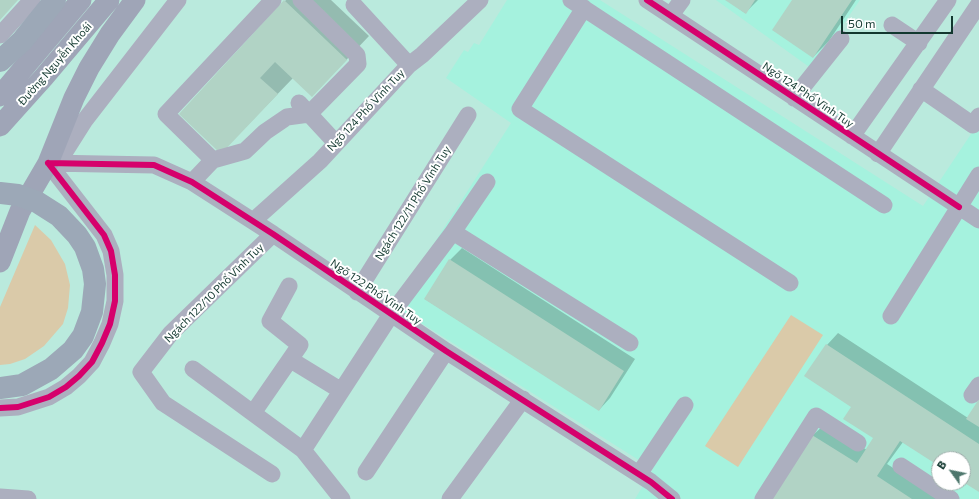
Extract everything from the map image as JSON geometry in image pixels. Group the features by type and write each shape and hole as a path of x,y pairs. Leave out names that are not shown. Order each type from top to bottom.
{"highway":[{"path":"0,62 22,41 55,0"},
{"path":"0,193 18,195 37,202 59,216 77,235 85,247 93,269 95,284 92,312 83,336 73,350 51,369 22,385 0,388"}],"main road":[{"name":"Đường Nguyễn Khoái","path":"0,96 81,0"},
{"name":"Đường Nguyễn Khoái","path":"0,126 44,78 109,0"},
{"path":"0,262 20,211 48,163 74,98 89,68 110,34 135,0"},
{"path":"0,227 20,211"}],"street":[{"path":"0,35 32,0"},
{"path":"0,408 18,407 49,397 66,387 92,362 102,343 110,324 115,301 115,275 111,251 104,235 48,163 66,150 85,120 178,0"},
{"path":"213,160 166,114 273,0"},
{"path":"192,182 213,160 245,151 265,132 287,117 304,109 358,64 357,55 301,0"},
{"name":"Ngõ 124 Phố Vĩnh Tuy","path":"253,221 320,161 409,65 422,55 480,0"},
{"name":"Ngõ 124 Phố Vĩnh Tuy","path":"647,0 979,220"},
{"path":"671,15 682,0"},
{"path":"852,136 948,0"},
{"path":"790,283 520,109 578,4 884,205"},
{"path":"878,154 979,4"},
{"path":"354,5 409,65"},
{"path":"892,25 919,43"},
{"path":"794,98 841,39"},
{"path":"921,89 973,125 979,116"},
{"path":"304,109 336,143"},
{"name":"Ngách 122/11 Phố Vĩnh Tuy","path":"357,292 468,115"},
{"name":"Ngõ 122 Phố Vĩnh Tuy","path":"48,163 154,165 192,182 273,234 446,351 639,474 672,499"},
{"path":"891,316 979,175"},
{"path":"303,450 340,390 374,343 392,314 453,232 487,182"},
{"path":"453,232 630,343"},
{"name":"Ngách 122/10 Phố Vĩnh Tuy","path":"272,474 163,403 141,372 171,333 273,234"},
{"path":"253,413 300,345 270,321 289,286"},
{"path":"366,472 446,351"},
{"path":"291,360 340,390"},
{"path":"193,370 303,450 342,499"},
{"path":"450,499 523,399"},
{"path":"639,474 685,405"},
{"path":"763,499 816,416 858,443"},
{"path":"902,466 951,499"},
{"path":"0,497 28,499"}],"shaded area":[{"path":"507,0 600,0 923,206 979,122 979,499 635,499 653,469 394,306 511,123 446,78 464,50 468,52 474,43 479,45"},
{"path":"716,0 860,0 812,69"},
{"path":"35,225 51,240 65,264 70,285 68,308 63,324 44,346 25,359 10,364 0,365 0,307"},
{"path":"791,315 823,335 738,467 705,446"}],"building":[{"path":"0,0 18,0 0,20"},
{"path":"284,0 347,60 312,97 275,62 260,78 278,94 221,154 179,114"},
{"path":"725,0 755,0 746,14"},
{"path":"792,0 852,0 813,58 772,30"},
{"path":"449,259 624,371 599,411 424,299"},
{"path":"826,344 979,444 979,492 971,487 971,451 931,451 931,461 900,441 877,476 912,499 771,499 812,435 857,463 873,438 843,419 851,407 804,376"},
{"path":"979,399 979,427 966,419"}],"cycle path":[{"path":"647,0 959,207"},
{"path":"48,163 154,165 192,182 273,234 446,351 651,482 672,499"},
{"path":"0,408 18,407 49,397 66,387 79,376 92,362 102,343 110,324 115,301 115,275 111,251 104,235 48,163"}]}
